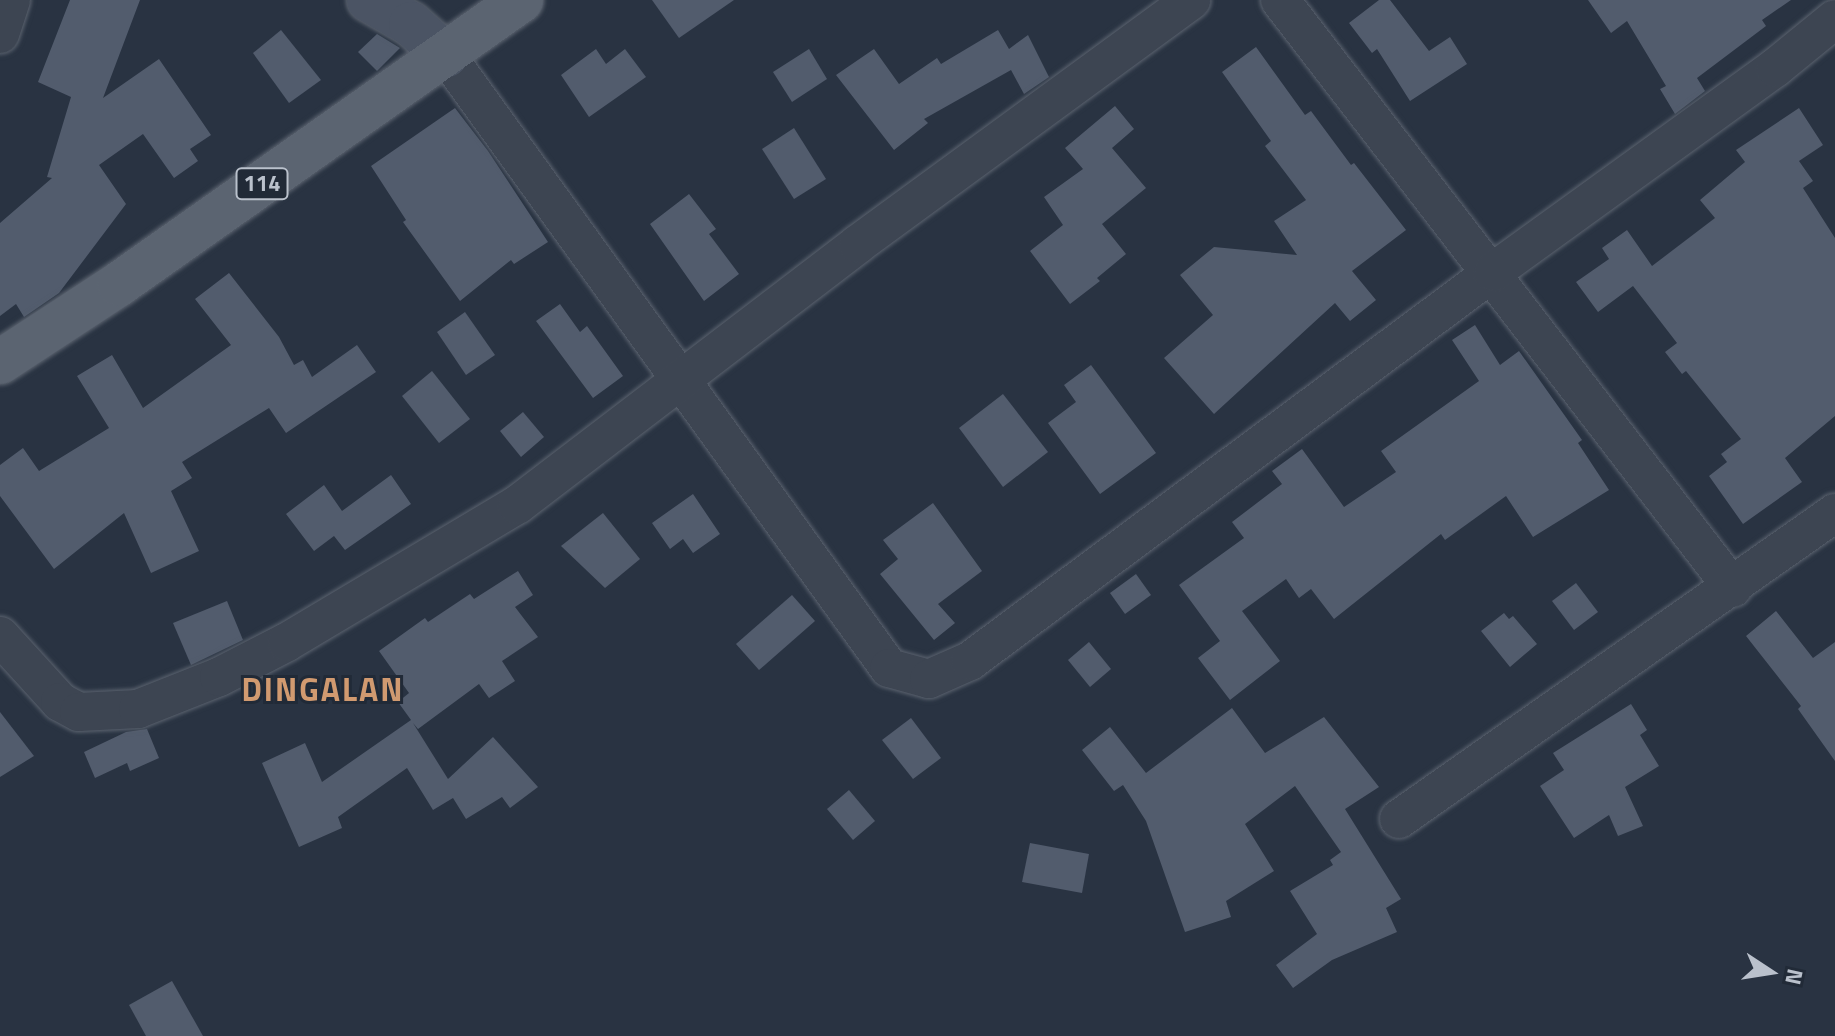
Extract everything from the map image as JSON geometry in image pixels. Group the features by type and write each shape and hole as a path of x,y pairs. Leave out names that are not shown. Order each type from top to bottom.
{"main road":[{"name":"114","path":"0,362 119,284 521,0"}],"street":[{"path":"0,34 11,0"},
{"path":"369,0 411,24 446,55 889,668 929,679 970,661 1493,272 1775,68 1835,19"},
{"path":"0,636 60,702 79,712 138,709 219,677 287,642 517,505 858,244 1191,0"},
{"path":"1280,0 1493,272 1733,588"},
{"path":"1399,819 1733,588 1835,513"}],"building":[{"path":"70,0 140,0 103,98 159,59 211,135 190,149 198,161 174,178 143,134 99,165 126,204 59,293 24,317 16,304 0,316 0,223 52,178 47,177 71,97 38,82"},
{"path":"652,0 734,0 679,38"},
{"path":"1379,0 1390,0 1429,51 1450,37 1467,64 1410,101 1377,49 1372,53 1349,23"},
{"path":"1588,0 1791,0 1762,20 1766,26 1697,78 1705,91 1675,114 1660,89 1666,86 1627,21 1611,33"},
{"path":"281,30 321,80 289,103 253,53"},
{"path":"998,30 1009,49 1028,35 1049,77 1024,94 1011,70 924,119 928,123 894,150 836,75 874,49 899,84 937,58 941,64"},
{"path":"377,34 400,48 377,71 358,52"},
{"path":"1256,47 1305,115 1311,111 1351,165 1354,163 1406,230 1352,271 1376,300 1350,321 1335,303 1214,414 1164,358 1213,315 1180,275 1214,247 1297,255 1274,221 1306,200 1265,146 1271,141 1222,72"},
{"path":"596,49 606,64 625,49 646,77 589,117 561,75"},
{"path":"809,49 827,79 792,102 773,72"},
{"path":"1115,106 1134,129 1112,148 1146,188 1102,224 1126,254 1097,278 1100,281 1070,304 1030,251 1063,225 1044,197 1083,169 1065,148"},
{"path":"455,108 488,151 548,242 514,264 511,260 460,301 403,222 406,220 371,166"},
{"path":"1799,108 1823,145 1799,161 1813,181 1803,188 1835,238 1835,416 1785,458 1802,482 1743,524 1709,476 1727,462 1721,454 1741,439 1686,371 1682,374 1665,352 1677,343 1633,286 1598,312 1576,282 1609,259 1602,248 1627,230 1652,266 1715,218 1700,200 1745,162 1736,150"},
{"path":"794,128 826,179 794,199 762,149"},
{"path":"689,194 716,229 709,234 739,274 704,301 650,224"},
{"path":"229,273 279,337 294,365 303,360 312,377 357,345 376,372 286,433 269,408 182,462 192,478 171,491 199,551 151,573 124,513 54,569 0,496 0,465 23,448 39,471 109,428 77,376 112,355 143,408 231,345 195,299"},
{"path":"560,304 580,332 587,326 623,376 593,398 536,321"},
{"path":"465,312 495,355 466,375 437,332"},
{"path":"1475,325 1500,365 1519,351 1582,440 1578,443 1609,490 1533,537 1506,496 1445,540 1441,534 1334,619 1311,589 1299,598 1286,579 1242,611 1280,661 1230,700 1198,658 1220,641 1179,585 1244,538 1232,522 1282,484 1272,471 1302,449 1344,507 1396,472 1381,451 1479,381 1452,340"},
{"path":"1091,365 1156,453 1100,494 1048,423 1076,402 1064,385"},
{"path":"432,371 470,419 439,443 402,396"},
{"path":"1003,394 1048,452 1003,487 959,428"},
{"path":"523,412 544,437 521,457 500,431"},
{"path":"391,475 411,504 345,550 334,536 314,551 286,514 324,485 342,511"},
{"path":"693,494 720,534 693,553 683,539 670,549 652,523"},
{"path":"933,503 982,571 938,604 955,623 934,640 880,574 898,559 883,540"},
{"path":"603,513 640,559 605,588 561,546"},
{"path":"518,571 533,595 515,607 538,637 502,661 515,681 489,698 479,684 418,729 413,723 448,779 493,737 538,787 510,808 502,797 466,819 453,798 433,810 407,768 338,817 342,828 299,847 262,763 305,743 322,782 411,720 398,702 409,693 379,651 425,618 428,622 470,594 474,599"},
{"path":"1136,574 1151,595 1125,614 1110,593"},
{"path":"1576,583 1598,612 1574,630 1552,601"},
{"path":"792,595 815,621 759,670 736,644"},
{"path":"227,601 243,640 191,665 173,623"},
{"path":"1776,611 1813,658 1835,642 1835,761 1798,709 1801,706 1746,636"},
{"path":"1504,613 1509,619 1513,616 1537,644 1510,667 1481,631"},
{"path":"1089,642 1111,669 1090,687 1068,660"},
{"path":"1631,704 1647,730 1640,735 1659,766 1625,787 1643,826 1618,836 1609,815 1574,838 1540,786 1564,770 1553,753"},
{"path":"1232,708 1265,753 1324,717 1379,787 1345,809 1401,899 1386,908 1397,932 1332,960 1293,988 1276,965 1317,934 1290,891 1333,865 1330,860 1341,852 1295,786 1245,824 1274,871 1226,901 1231,917 1185,932 1146,821 1123,785 1114,791 1082,750 1110,727 1146,773"},
{"path":"0,712 34,756 0,777"},
{"path":"911,718 941,758 913,779 882,740"},
{"path":"147,729 159,758 130,771 127,763 95,778 84,752 126,732"},
{"path":"849,790 875,821 853,840 827,809"},
{"path":"1030,843 1089,854 1082,893 1022,882"},
{"path":"172,981 203,1036 146,1036 129,1005"}],"district":[{"name":"DINGALAN","path":"323,689"}]}
